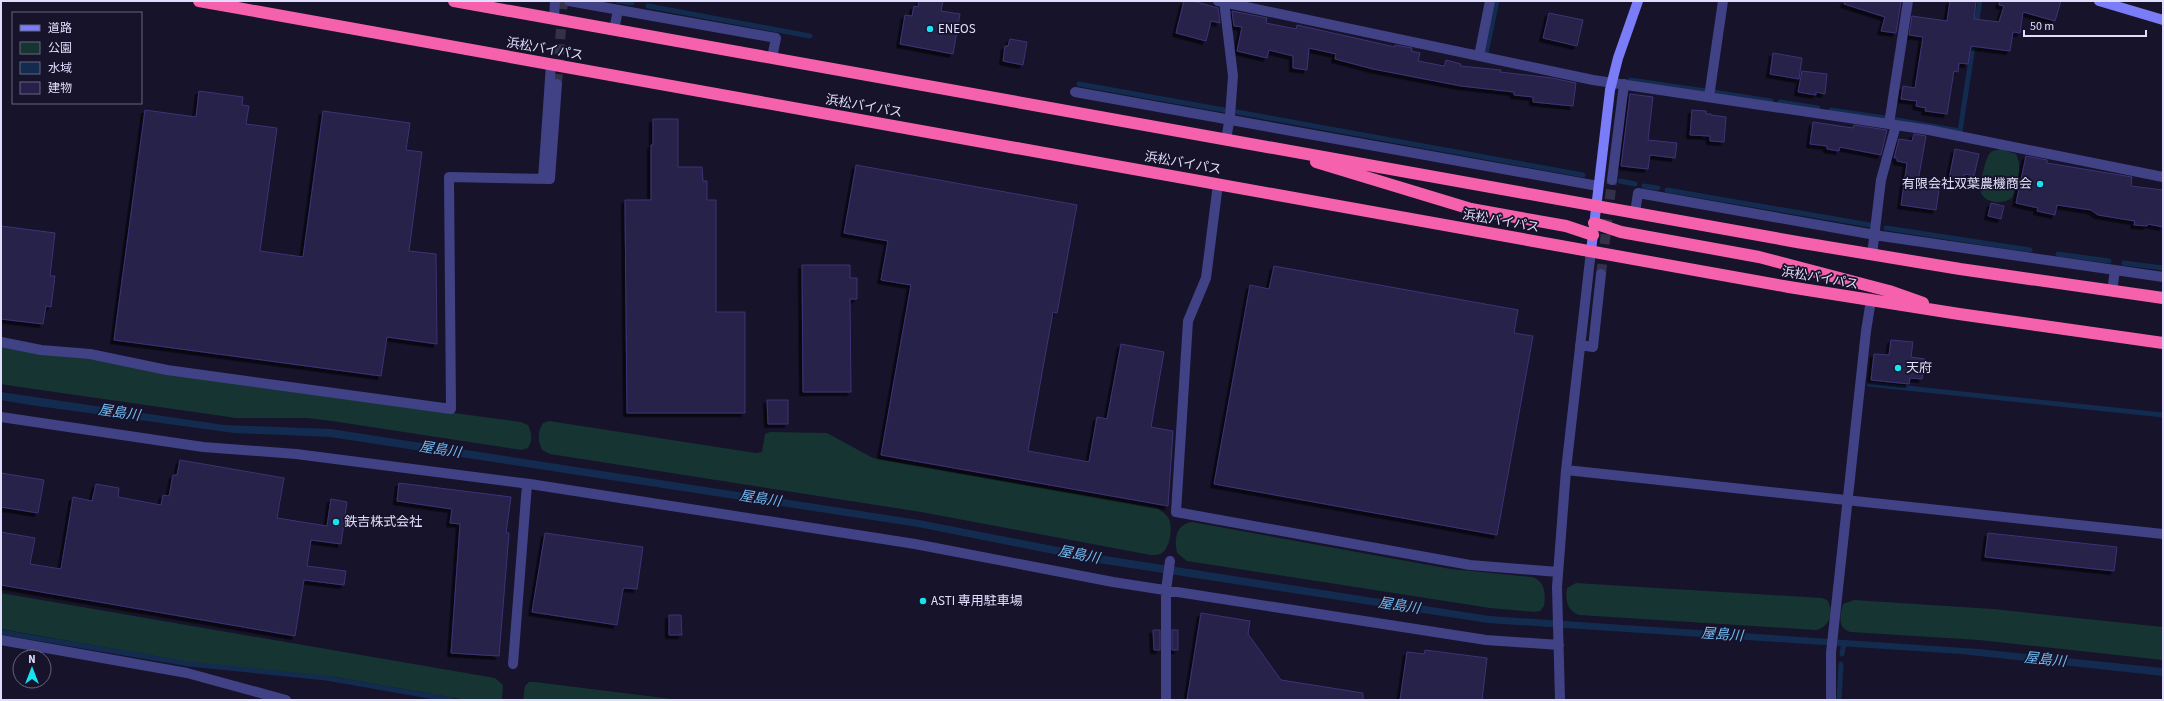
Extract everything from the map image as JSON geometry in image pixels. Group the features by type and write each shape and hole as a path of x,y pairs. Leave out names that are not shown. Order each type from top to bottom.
{"highway":[{"name":"浜松バイパス","path":"199,1 1871,300 2163,343"},
{"path":"215,1 238,8"},
{"path":"454,1 1635,214 1872,255 2163,298"},
{"path":"1273,148 1353,175 1471,209 1566,226 1621,232 1759,257 1889,291 1953,313"}],"street":[{"path":"554,19 555,1"},
{"path":"570,1 776,38 772,58"},
{"path":"1478,56 1490,1"},
{"path":"1560,700 1558,572 1566,470 1598,186 1612,82 1638,1"},
{"path":"1709,96 1723,1"},
{"path":"1872,255 1881,180 1892,124 1908,1"},
{"path":"2099,1 2163,20"},
{"path":"1226,140 1230,120 1233,64 1222,2 1478,56 1612,82 1892,124 2163,177"},
{"path":"614,30 618,10"},
{"path":"543,179 551,64"},
{"path":"1,342 41,350 90,354 167,370 452,409 449,177 550,180 557,84"},
{"path":"1612,180 1624,84"},
{"path":"1075,92 1598,186"},
{"path":"1218,184 1206,278 1188,321 1176,512 1470,565 1558,572"},
{"path":"1635,214 1638,193 1875,234 2163,277"},
{"path":"2112,291 2115,270"},
{"path":"1580,345 1593,347 1601,274"},
{"path":"1831,700 1834,632 1866,332 1871,300"},
{"path":"1,417 196,446 281,452 527,484 915,544 1077,576 1166,586 1486,640 1558,641"},
{"path":"1566,470 2163,534"},
{"path":"513,664 527,484"},
{"path":"1166,700 1166,586 1170,560"},
{"path":"1,640 187,673 286,700"}],"green space":[{"path":"2001,149 2016,154 2019,170 2012,198 2009,200 1995,202 1983,197 1981,193 1981,185 1984,166 1988,156 1992,151"},
{"path":"1,345 89,358 181,376 521,422 528,425 531,434 530,445 528,448 521,450 307,418 236,418 1,384"},
{"path":"549,421 756,453 762,452 765,434 770,432 827,433 873,458 1157,508 1169,519 1171,533 1168,544 1163,552 1151,555 921,512 550,454 542,450 539,436 543,423"},
{"path":"1192,522 1451,569 1532,577 1540,582 1544,588 1544,606 1540,611 1535,612 1490,608 1187,561 1177,553 1176,538 1179,529 1182,526"},
{"path":"1576,583 1822,598 1827,600 1831,609 1831,614 1825,626 1816,630 1579,615 1569,608 1566,597 1567,588"},
{"path":"1,593 495,678 503,685 502,700 466,700 335,677 189,662 1,629"},
{"path":"1854,600 1993,609 2163,627 2163,660 1979,640 1850,632 1841,624 1840,617 1843,604"},
{"path":"529,682 680,700 523,700 525,686"}],"water":[{"name":"屋島川","path":"1,392 224,425 331,429 919,520 1099,555 1489,616 1979,649 2163,668 2163,676 1961,654 1488,623 1098,563 918,527 330,437 234,433 30,405 1,400"}],"building":[{"path":"919,1 943,1 941,11 960,14 953,54 900,44 905,15 912,16 914,6 918,7"},
{"path":"1184,1 1193,1 1218,8 1220,23 1211,21 1206,41 1176,33"},
{"path":"1845,1 1901,1 1896,33 1881,31 1885,17 1844,4"},
{"path":"1950,1 1976,1 1974,19 1999,22 2004,6 1999,5 2000,1 2061,1 2055,21 2023,12 2020,33 2013,32 2010,51 1971,46 1968,64 1959,63 1958,72 1954,71 1947,114 1925,111 1926,108 1916,106 1917,101 1901,99 1903,86 1915,88 1923,37 1909,35 1912,16 1947,21"},
{"path":"1232,11 1267,18 1266,23 1296,29 1297,25 1395,47 1395,45 1412,48 1411,51 1420,53 1418,61 1444,66 1446,60 1461,64 1460,66 1501,70 1500,72 1552,78 1576,83 1573,106 1533,102 1533,97 1514,95 1514,92 1461,86 1373,69 1335,59 1336,54 1309,48 1307,70 1293,68 1293,56 1269,50 1267,58 1237,51 1242,27 1234,26"},
{"path":"1549,13 1583,20 1577,46 1543,38"},
{"path":"1010,39 1027,42 1023,65 1003,61 1005,46 1008,46"},
{"path":"1773,53 1802,58 1799,79 1770,74"},
{"path":"1802,71 1827,74 1825,94 1816,92 1816,95 1798,92"},
{"path":"199,91 243,97 242,105 249,106 246,124 277,128 260,251 303,257 323,111 410,123 406,150 422,152 409,251 436,254 437,344 387,337 381,376 114,340 145,110 196,117"},
{"path":"1630,94 1653,97 1648,140 1677,143 1675,158 1650,155 1648,169 1621,166"},
{"path":"1692,110 1706,111 1706,114 1726,117 1724,142 1710,141 1710,136 1690,135"},
{"path":"653,119 678,119 678,167 702,167 703,181 707,181 707,200 716,200 716,312 745,312 745,413 627,413 625,200 651,200 651,145 653,145"},
{"path":"1813,122 1853,128 1854,125 1887,130 1881,155 1840,147 1839,151 1827,149 1827,146 1810,144"},
{"path":"1914,134 1926,136 1917,187 1939,190 1936,210 1901,205 1907,163 1897,161 1897,158 1894,158 1899,139 1912,141"},
{"path":"1955,149 1979,154 1974,176 1965,174 1963,182 1949,179"},
{"path":"2026,156 2047,160 2047,163 2132,177 2131,186 2163,190 2163,227 2148,224 2147,226 2134,225 2135,221 2098,215 2091,210 2057,205 2055,215 2037,211 2038,208 2016,203"},
{"path":"856,165 1077,205 1057,313 1053,312 1028,451 1089,462 1097,417 1107,419 1121,344 1164,352 1151,427 1173,431 1168,506 881,455 911,285 881,280 888,241 844,233"},
{"path":"1991,203 2004,206 2001,219 1988,216"},
{"path":"1,226 55,233 50,276 55,276 51,307 46,306 43,324 1,319"},
{"path":"802,265 850,265 850,278 857,278 857,299 850,299 851,392 803,392"},
{"path":"1274,266 1518,310 1514,333 1533,336 1497,535 1214,484 1250,285 1269,289"},
{"name":"天府","path":"1891,340 1913,342 1911,357 1925,359 1922,379 1910,378 1909,384 1871,380 1874,354 1889,355"},
{"path":"767,400 788,400 788,424 768,424"},
{"path":"180,460 284,478 277,518 327,526 331,499 347,502 341,544 311,540 307,566 346,571 344,585 304,580 295,636 1,585 1,532 35,538 30,564 61,569 73,497 92,501 96,484 119,488 118,497 161,505 163,495 169,496 173,475 177,475"},
{"path":"1,473 44,480 38,513 1,507"},
{"path":"399,483 511,497 506,533 509,533 499,656 451,653 460,524 450,523 452,509 397,501"},
{"path":"545,533 643,547 637,589 623,589 617,625 532,612"},
{"path":"1988,533 2117,547 2114,571 1985,557"},
{"path":"1201,613 1250,621 1248,634 1281,680 1363,693 1363,700 1187,700"},
{"path":"669,615 681,615 682,635 669,635"},
{"path":"1153,630 1160,630 1160,650 1154,650"},
{"path":"1172,630 1178,630 1178,650 1172,650"},
{"path":"1425,650 1487,658 1482,700 1400,700 1407,652 1424,654"}],"waterway":[{"path":"618,1 632,3"},
{"path":"1486,53 1497,1"},
{"path":"1976,26 1980,1"},
{"path":"648,6 810,36"},
{"path":"1960,131 1974,40"},
{"path":"1630,80 1706,91"},
{"path":"1079,84 1224,110"},
{"path":"1713,92 1771,101"},
{"path":"1780,102 1818,108"},
{"path":"1831,110 1885,118"},
{"path":"1237,112 1583,175"},
{"path":"1897,120 1960,131"},
{"path":"1620,181 1635,184"},
{"path":"1644,186 1658,188"},
{"path":"1667,190 1870,225"},
{"path":"1886,228 2030,250"},
{"path":"2058,254 2109,261"},
{"path":"2124,263 2163,268"},
{"path":"1869,384 2163,415"},
{"path":"1,632 189,664 326,678 452,700"},
{"path":"1842,654 1844,643"},
{"path":"1839,700 1841,664"}],"tunnel":[{"path":"557,84 563,1"},
{"path":"1601,274 1612,180"}],"place":[{"name":"ENEOS","path":"930,29"},
{"name":"有限会社双葉農機商会","path":"2040,184"},
{"name":"天府","path":"1898,368"},
{"name":"鉄吉株式会社","path":"336,522"},
{"name":"ASTI 専用駐車場","path":"923,601"}]}
